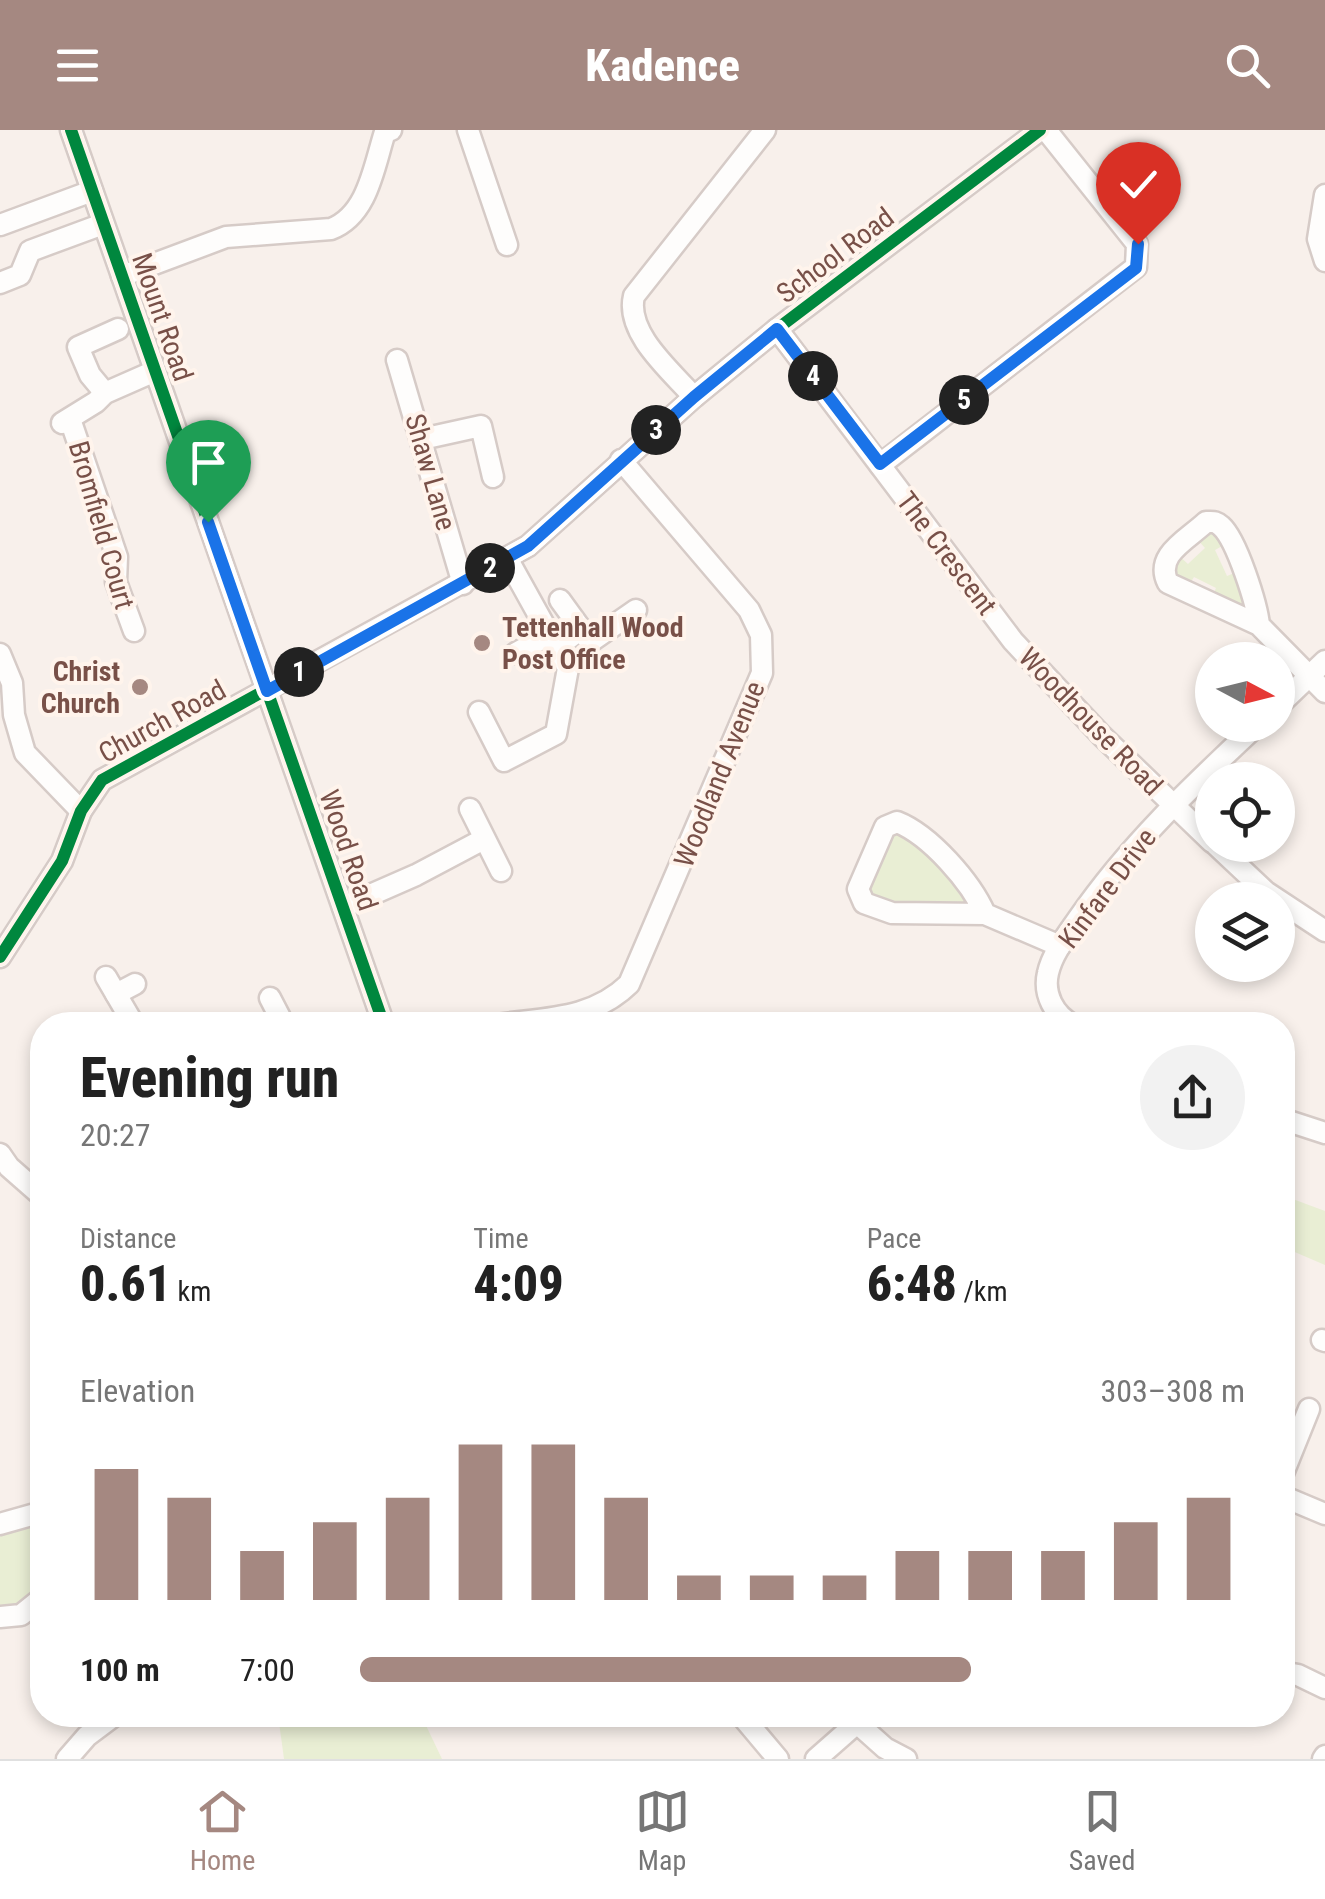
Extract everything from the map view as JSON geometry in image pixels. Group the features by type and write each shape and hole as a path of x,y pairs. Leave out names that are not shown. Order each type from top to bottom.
{"street":[{"name":"Mount Road","path":"71,130 267,691"},
{"path":"468,130 507,245"},
{"path":"694,397 636,326 631,306 634,296 765,130"},
{"name":"School Road","path":"267,691 528,546 621,460 777,329 1043,130"},
{"name":"The Crescent","path":"880,464 1136,268 1138,244 1043,130"},
{"path":"122,276 226,237 332,229 344,224 361,206 386,131"},
{"path":"0,224 92,191"},
{"path":"1325,195 1318,238 1325,261"},
{"path":"0,283 20,275 30,251 103,224"},
{"path":"118,329 78,347 90,376 105,392 156,371"},
{"name":"The Crescent","path":"777,329 1014,641"},
{"name":"Shaw Lane","path":"397,360 463,584"},
{"name":"Bromfield Court","path":"105,392 65,422 116,557 116,582 134,631"},
{"path":"422,439 481,426 493,477"},
{"name":"Woodland Avenue","path":"583,1012 605,1005 629,984 762,672 761,635 749,610 621,460"},
{"path":"1259,626 1257,603 1226,531 1206,522 1166,559 1163,573 1168,583 1259,626 1317,669 1325,692"},
{"path":"478,712 504,762 556,734 568,668 507,558"},
{"path":"560,600 590,642 636,610"},
{"path":"516,653 581,629"},
{"name":"Woodhouse Road","path":"1014,641 1195,825"},
{"path":"0,654 12,684 14,715 24,753 81,811"},
{"path":"1295,690 1317,669"},
{"name":"Church Road","path":"0,957 62,861 81,811 102,780 267,691"},
{"name":"Wood Road","path":"267,691 379,1012"},
{"name":"Kinfare Drive","path":"1058,1012 1048,995 1048,974 1060,946 1097,892 1172,804 1239,742"},
{"path":"470,809 501,871"},
{"path":"985,914 963,878 908,826 897,822 885,827 858,890 864,903 892,913 985,914 1060,946"},
{"path":"343,907 484,839"},
{"name":"Woodhouse Road","path":"1234,862 1266,892 1325,931"},
{"path":"119,985 129,1012"},
{"path":"270,998 277,1012"},
{"path":"1295,1124 1325,1134"},
{"path":"0,1154 9,1168 30,1186"},
{"path":"1295,1442 1308,1409"},
{"path":"0,1524 30,1515"},
{"path":"0,1617 21,1616 30,1608"},
{"path":"1295,1674 1325,1688"},
{"path":"67,1759 99,1727"},
{"path":"751,1727 778,1759"},
{"path":"816,1759 853,1727"},
{"path":"869,1727 886,1748 906,1759"}],"green space":[{"path":"1204,531 1217,534 1224,545 1215,550 1227,576 1237,572 1250,614 1212,597 1216,588 1194,577 1189,585 1172,577 1174,561 1179,556 1188,564 1205,548 1197,539"},
{"path":"904,831 972,897 967,908 872,903 867,885 889,833"},
{"path":"1295,1200 1325,1211 1325,1265 1295,1252"},
{"path":"30,1524 30,1601 17,1607 0,1607 0,1534"},
{"path":"280,1727 427,1727 442,1759 284,1759"}],"cycle path":[{"path":"71,130 379,1012"},
{"path":"0,957 62,861 81,811 102,780 528,546 694,397 777,329 1040,130"}],"place":[{"name":"Tettenhall Wood Post Office","path":"482,643"},
{"name":"Christ Church","path":"140,687"}],"route":[{"path":"208,522 267,691 528,546 621,460 777,329 880,464 1136,268 1138,244"}]}
